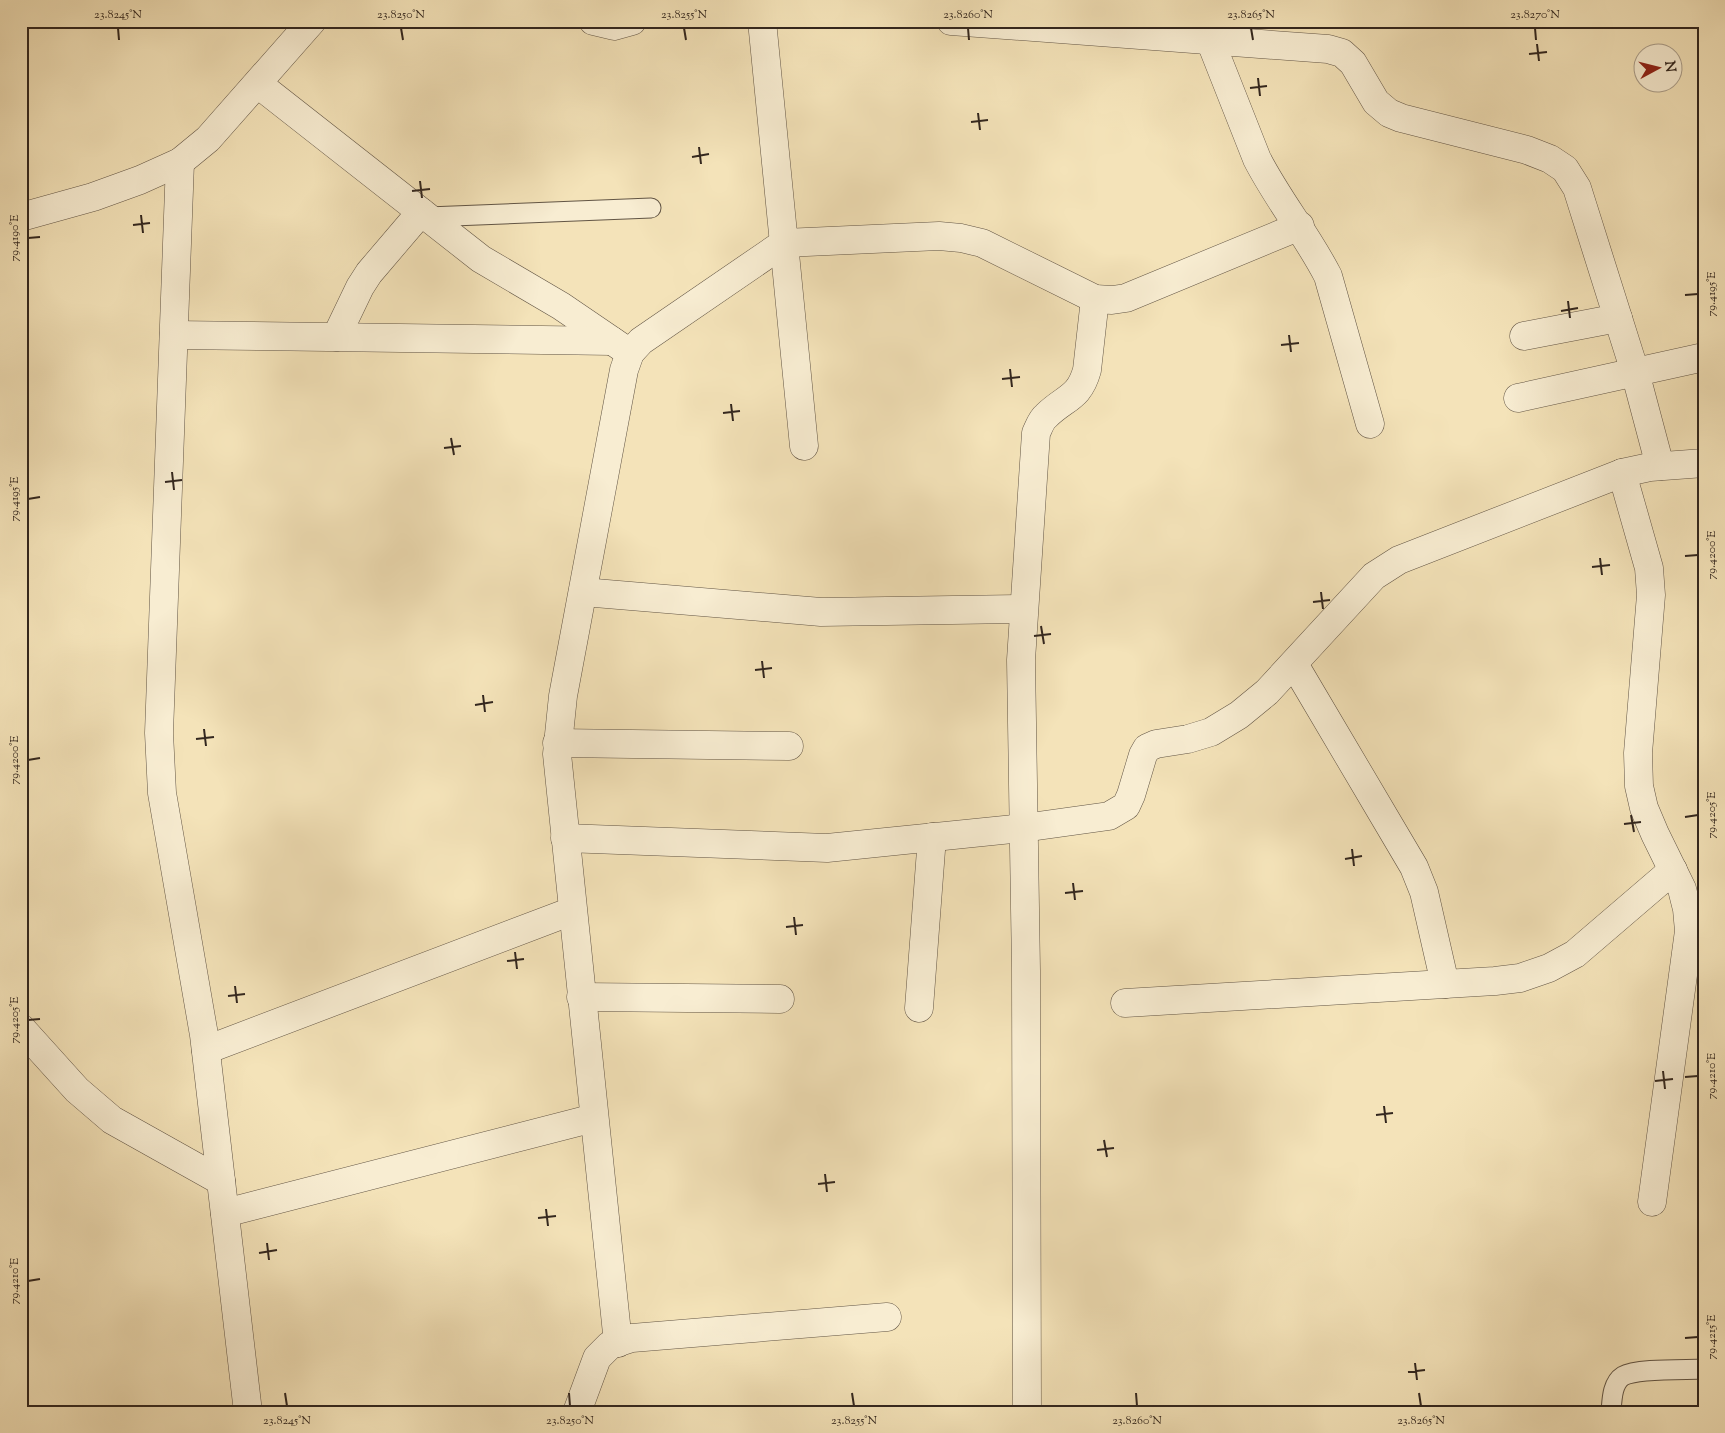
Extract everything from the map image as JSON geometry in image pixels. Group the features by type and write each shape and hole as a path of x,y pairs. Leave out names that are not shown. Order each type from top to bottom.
{"street":[{"path":"21,217 125,186 180,162 208,139 312,21"},
{"path":"593,21 614,26 632,21"},
{"path":"762,21 804,446"},
{"path":"951,21 1211,31 1328,49 1342,53 1353,63 1376,102 1389,113 1401,118 1527,150 1550,159 1565,169 1576,188 1635,372 1660,466"},
{"path":"1211,31 1257,159 1266,177 1300,226 1328,276 1370,424"},
{"path":"258,84 480,259 561,306 621,347 624,370 563,696 556,754 618,1342"},
{"path":"180,162 159,733 160,761 162,793 206,1050 248,1412"},
{"path":"336,337 360,287 369,273 424,215"},
{"path":"174,335 336,337 621,347 641,341 784,243 939,236 962,238 982,244 1095,299 1112,300 1126,298 1300,226"},
{"path":"1027,1412 1026,970 1021,660 1023,609 1036,433 1044,417 1078,391 1084,381 1087,370 1095,299"},
{"path":"1524,336 1618,318"},
{"path":"1518,398 1704,357"},
{"path":"565,838 827,848 1023,828 1110,816 1126,806 1147,748 1156,744 1211,732 1246,709 1267,692 1294,664 1374,576 1399,560 1622,473 1660,466 1704,462"},
{"path":"1622,473 1649,568 1651,595 1638,753 1639,786 1644,808 1682,889 1687,909 1689,930 1652,1202"},
{"path":"583,592 821,612 1023,609"},
{"path":"1294,664 1414,867 1424,892 1445,984"},
{"path":"558,743 788,746"},
{"path":"919,1008 932,837"},
{"path":"1125,1003 1520,978 1549,968 1575,954 1673,870"},
{"path":"206,1050 572,911"},
{"path":"581,997 780,999"},
{"path":"21,1028 77,1090 100,1111 112,1120 221,1181"},
{"path":"225,1213 594,1118"},
{"path":"577,1412 597,1358 610,1345 618,1342 632,1338 887,1317"}],"lane":[{"path":"424,215 651,208"},
{"path":"1611,1412 1613,1390 1622,1377 1636,1372 1704,1369"}]}
